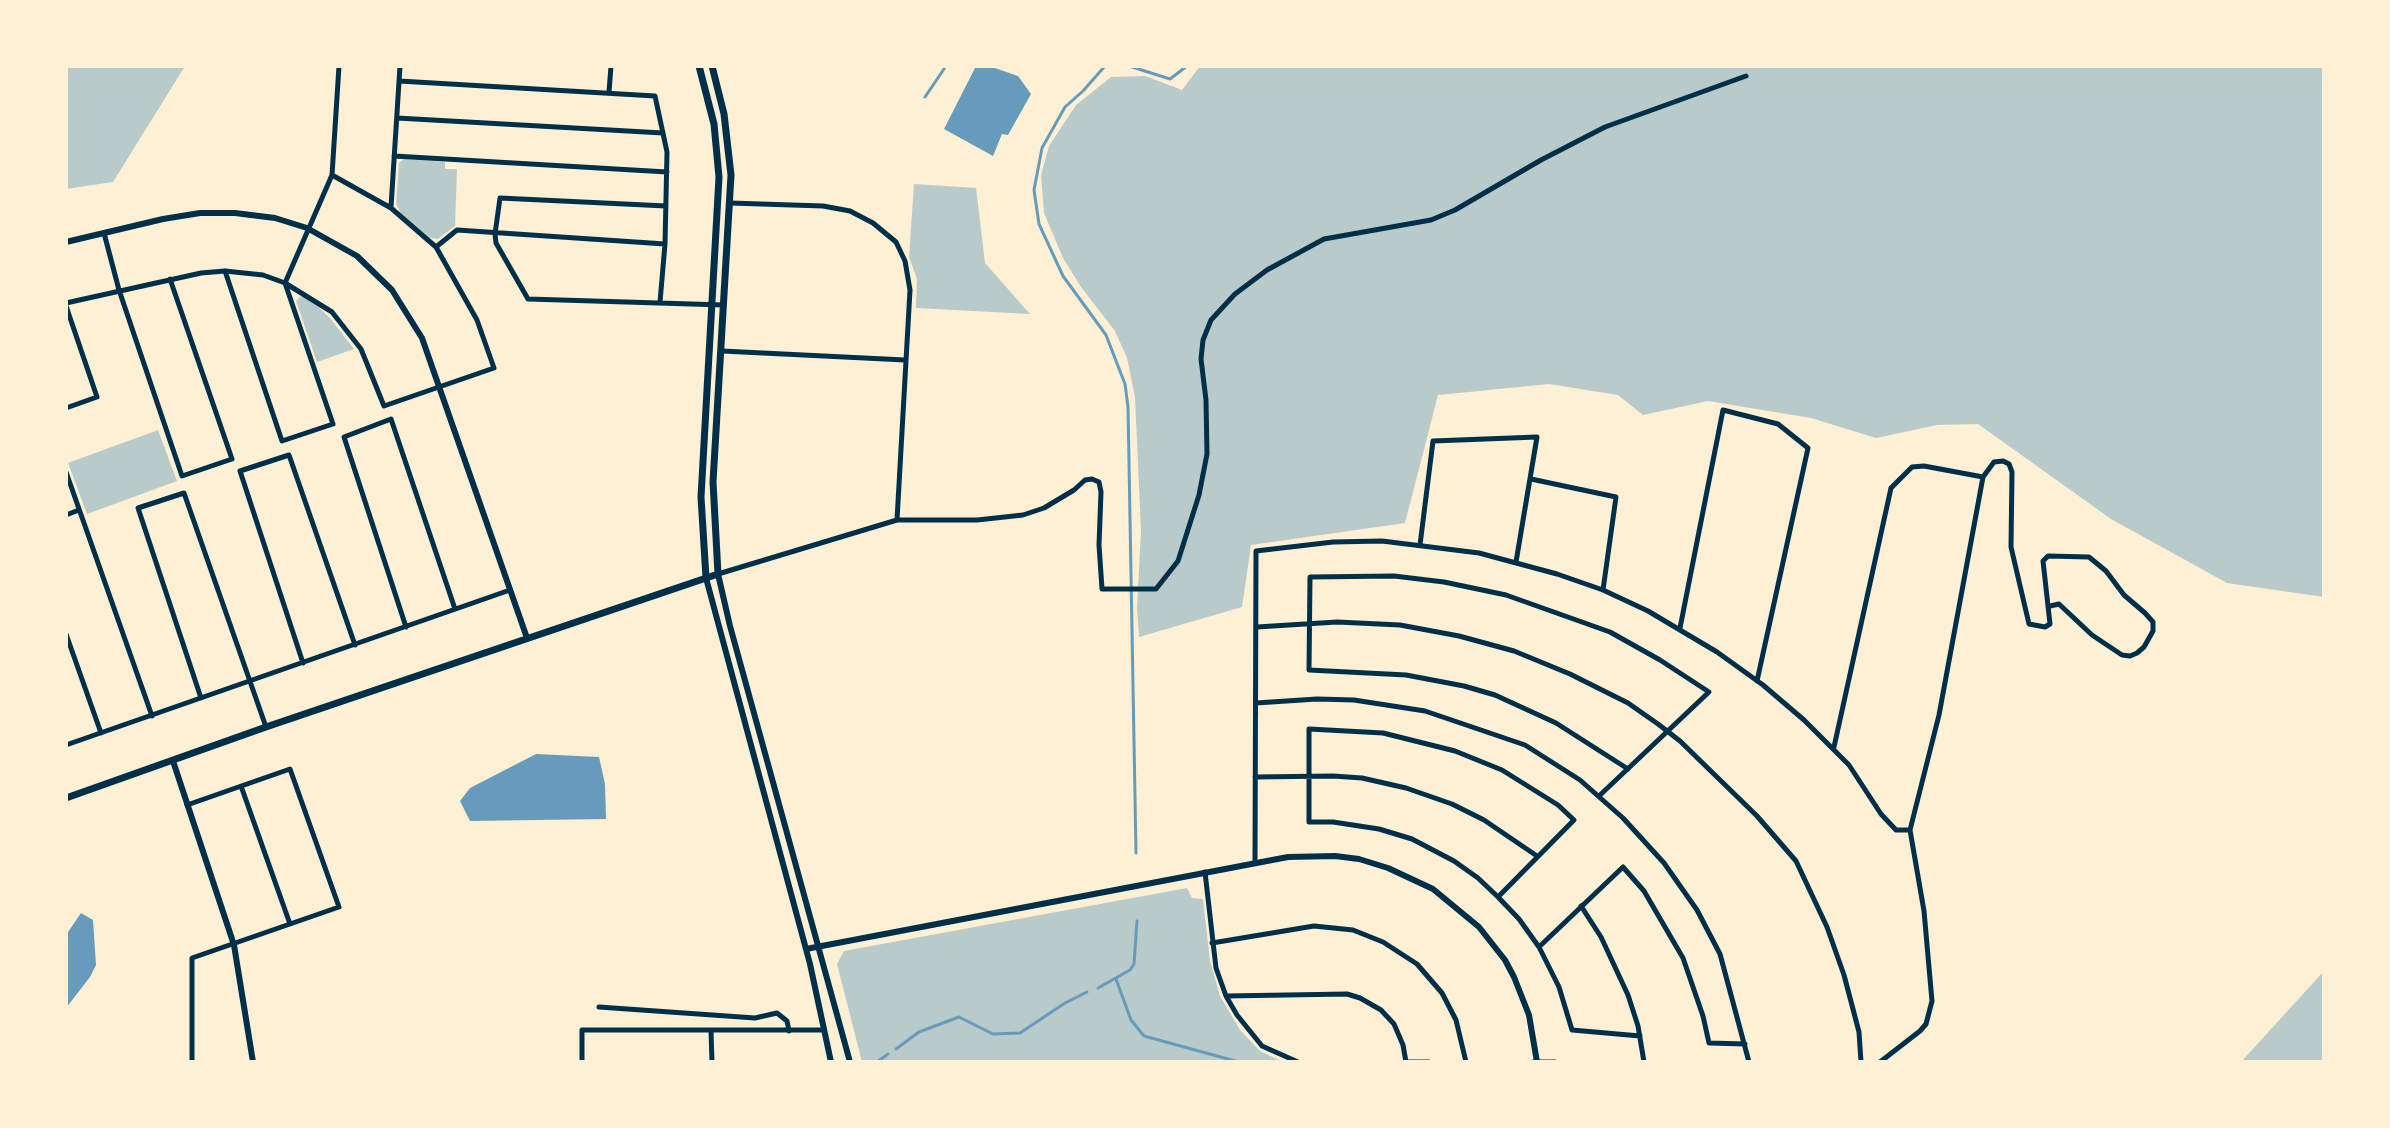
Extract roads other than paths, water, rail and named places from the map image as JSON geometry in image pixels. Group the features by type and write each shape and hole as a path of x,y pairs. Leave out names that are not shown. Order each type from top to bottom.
{"main road":[{"path":"699,66 714,124 719,177 701,497 706,578"},
{"path":"66,798 718,574 713,482 730,203 729,146 718,82 712,66"}],"street":[{"path":"225,271 282,441 333,424 285,283 332,175 339,66"},
{"path":"391,208 400,66"},
{"path":"609,92 611,66"},
{"path":"850,1062 816,946 718,574 897,520 977,520 1023,515 1044,508 1085,480 1092,479 1099,482 1101,492 1099,545 1102,589 1156,589 1174,567 1182,551 1199,495 1207,454 1206,400 1201,359 1203,340 1211,320 1235,294 1267,270 1324,239 1431,220 1455,210 1605,127 1746,76"},
{"path":"399,81 655,96 667,172 660,302"},
{"path":"397,118 663,133"},
{"path":"394,156 667,172"},
{"path":"66,408 97,397 66,304 170,279 225,271 263,275 321,302 352,335 371,368 384,406 494,368 477,320 436,247 391,208 332,175"},
{"path":"666,206 500,198 496,243 528,299 725,305"},
{"path":"730,203 823,206 850,211 873,223 896,242 905,261 910,290 897,520"},
{"path":"66,242 200,213 235,213 275,218 307,228 357,256 392,290 422,338 527,638"},
{"path":"436,247 457,230 665,244"},
{"path":"104,233 119,290 182,476 232,459 170,279"},
{"path":"722,351 905,360"},
{"path":"1680,628 1723,410 1778,424 1808,448 1757,681"},
{"path":"406,627 344,437 391,419 455,609"},
{"path":"1420,545 1433,441 1537,437 1516,562"},
{"path":"304,663 240,471 289,455 355,645"},
{"path":"1880,1062 1926,1024 1932,1001 1924,911 1910,830 1939,715 1983,477 1994,462 2009,464 2012,472 2011,547 2029,624 2045,627 2050,624 2043,561 2048,556 2089,557 2153,622 2153,631 2137,653 2122,655 2092,635 2059,604 2050,606"},
{"path":"1834,748 1891,488 1912,467 1924,466 1983,477"},
{"path":"66,472 152,716"},
{"path":"1531,479 1616,497 1603,590"},
{"path":"201,698 138,508 184,493 266,727"},
{"path":"66,515 79,510"},
{"path":"1255,863 1256,551 1333,542 1382,541 1420,545 1479,553 1516,562 1603,590 1680,628 1757,681 1834,748 1881,814 1896,830 1910,830"},
{"path":"1599,796 1668,732 1709,692 1610,632 1506,595 1444,582 1394,576 1310,577 1309,670 1406,675 1495,695 1556,723 1628,769"},
{"path":"706,578 806,949 831,1062"},
{"path":"66,745 510,590"},
{"path":"1257,627 1337,622 1400,625 1459,636 1544,662 1628,703 1668,732 1757,816 1796,861 1827,927 1844,975 1859,1032 1861,1062"},
{"path":"66,634 101,733"},
{"path":"1256,703 1354,700 1438,714 1525,745 1580,780 1664,863 1697,910 1720,954 1749,1062"},
{"path":"1498,897 1574,820 1542,794 1502,770 1455,751 1383,733 1309,729 1309,822 1352,824 1412,839 1466,869 1519,919 1539,947 1559,987 1572,1030 1640,1036"},
{"path":"173,761 234,945 253,1062"},
{"path":"187,805 290,769 339,907 192,958 192,1062"},
{"path":"1255,777 1308,775 1362,778 1429,796 1484,820 1537,856"},
{"path":"241,786 291,925"},
{"path":"806,949 1255,863 1314,856 1359,859 1412,878 1450,900 1479,927 1510,969 1529,1015 1536,1062 1555,1062"},
{"path":"1539,947 1623,867 1644,891 1683,958 1709,1043 1746,1044"},
{"path":"1205,872 1216,968 1226,996 1262,1046 1298,1062"},
{"path":"1581,906 1611,955 1628,995 1644,1062"},
{"path":"1212,943 1314,926 1353,930 1383,942 1417,964 1442,993 1456,1020 1466,1062"},
{"path":"1226,996 1347,994 1360,998 1381,1010 1394,1024 1403,1045 1405,1062 1429,1062"},
{"path":"599,1007 755,1018 777,1013 787,1021 789,1031"},
{"path":"582,1062 582,1030 825,1029"},
{"path":"711,1031 712,1062"}],"water":[{"path":"976,66 989,66 1018,76 1031,94 1008,135 1002,134 993,156 944,129"},
{"path":"536,754 599,757 605,784 606,819 470,821 460,801 470,788"},
{"path":"81,913 93,920 96,965 66,1008 66,935"}],"waterway":[{"path":"925,97 946,66"},
{"path":"1105,66 1065,107 1042,148 1034,190 1039,224 1063,276 1106,335 1125,384 1128,407 1136,853"},
{"path":"1129,66 1170,79 1187,66"},
{"path":"1098,988 1130,970 1134,964 1137,921"},
{"path":"1116,979 1131,1020 1144,1036 1239,1062"},
{"path":"896,1049 919,1032 959,1017 993,1034 1020,1033 1087,992"},
{"path":"877,1062 888,1054"}]}
